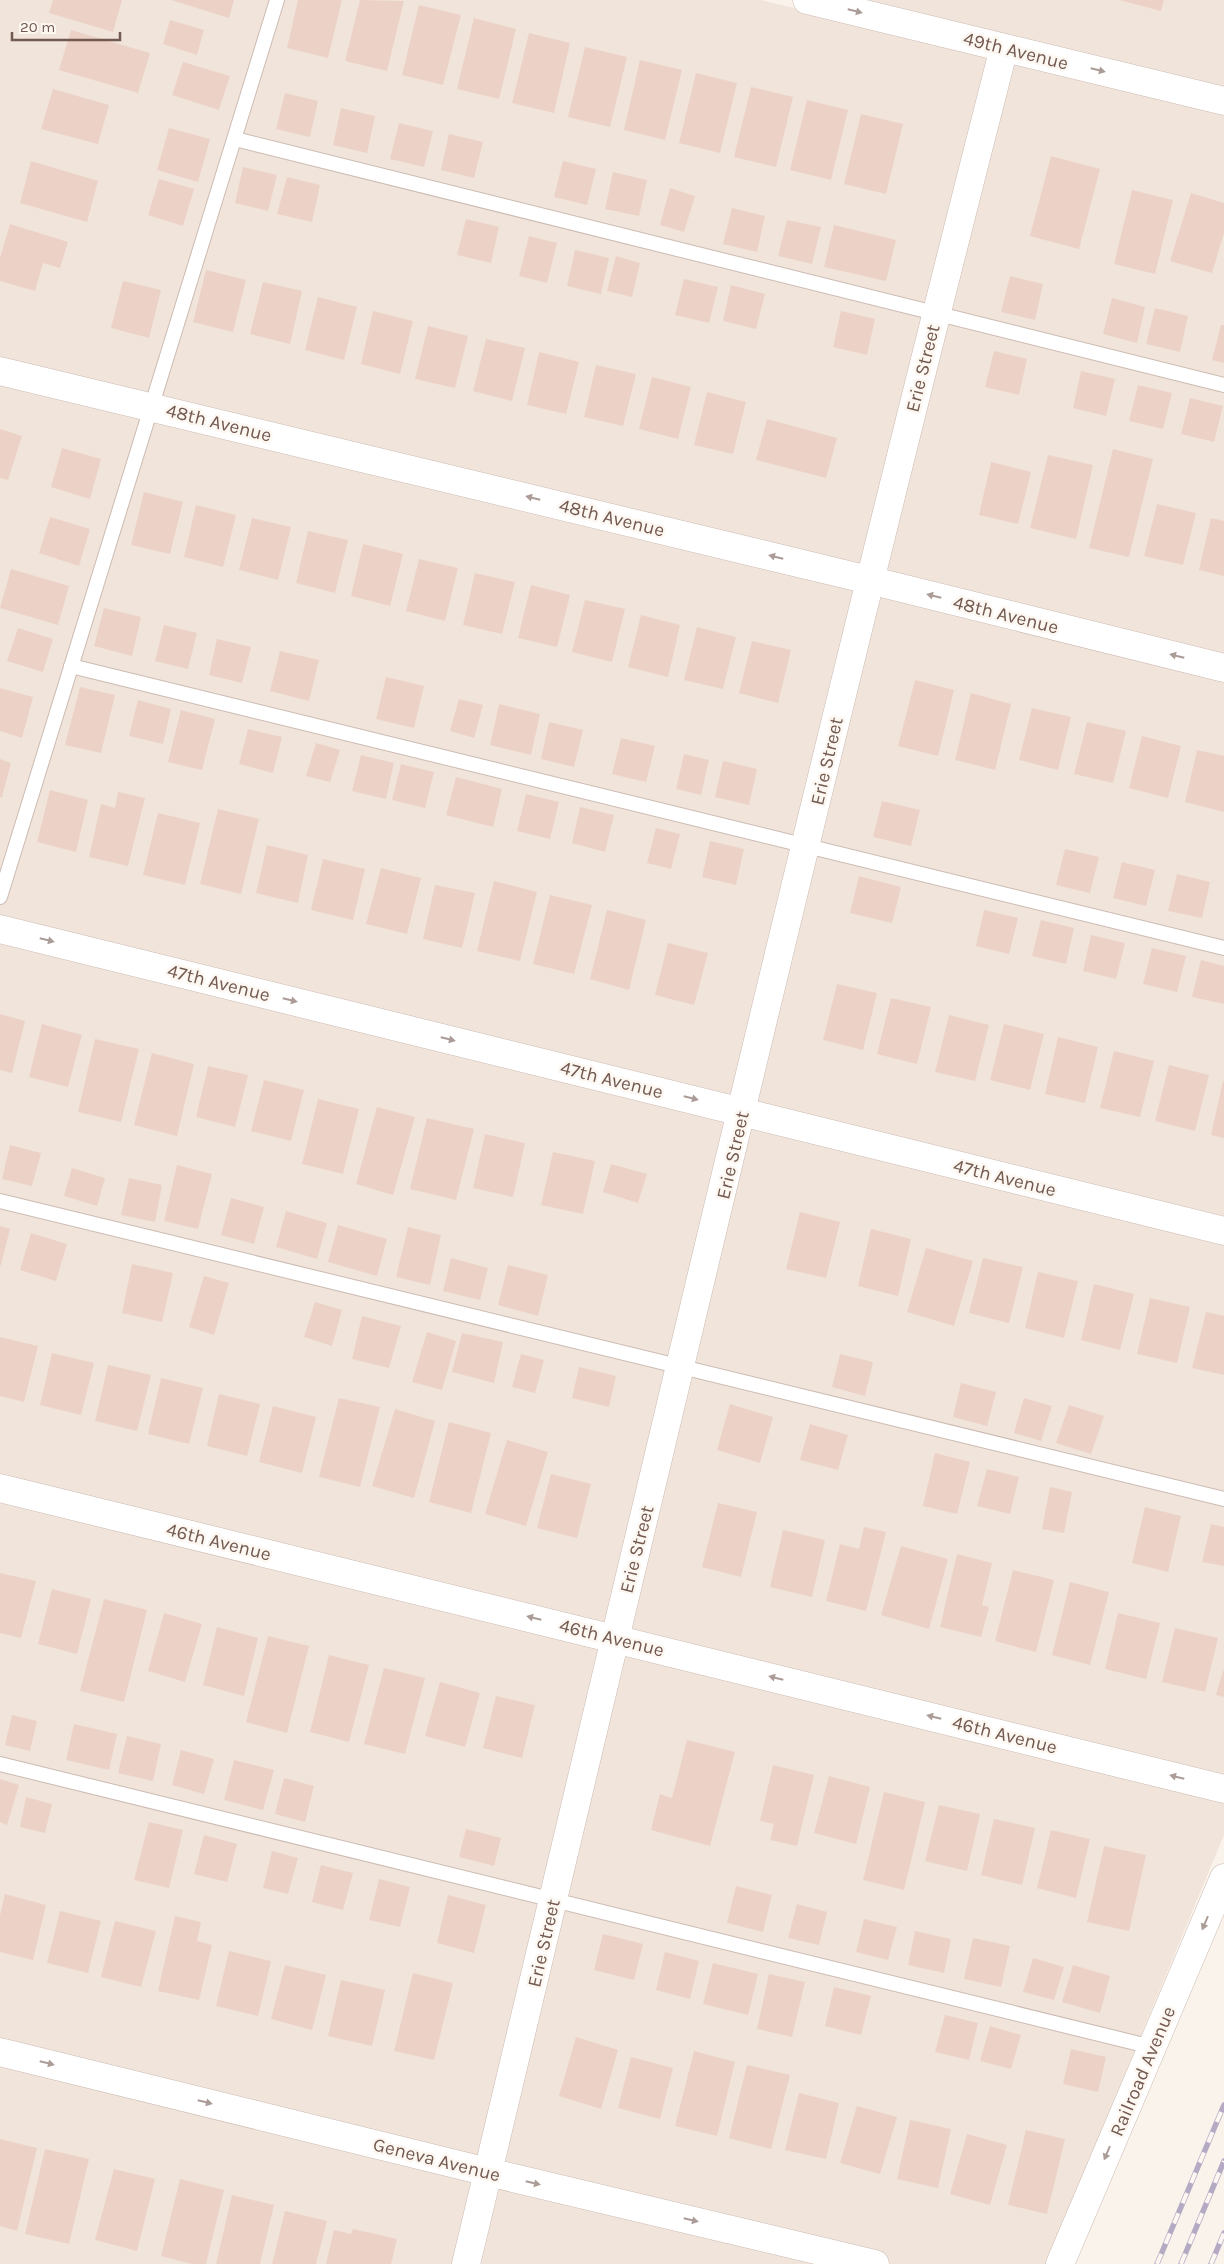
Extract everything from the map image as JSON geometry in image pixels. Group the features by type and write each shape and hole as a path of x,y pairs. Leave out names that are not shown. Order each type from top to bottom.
{"street":[{"name":"49th Avenue","path":"807,0 1224,101"},
{"name":"Erie Street","path":"466,2264 614,1638 681,1367 869,580 1004,48"},
{"name":"48th Avenue","path":"0,370 869,580 1224,668"},
{"name":"47th Avenue","path":"0,929 1224,1231"},
{"name":"46th Avenue","path":"0,1488 1224,1789"},
{"name":"Railroad Avenue","path":"1060,2264 1224,1878"},
{"name":"Geneva Avenue","path":"0,2052 488,2172 875,2264"}],"lane":[{"path":"0,897 278,0"},
{"path":"235,139 1224,385"},
{"path":"71,666 1224,948"},
{"path":"0,1201 1224,1500"},
{"path":"0,1764 1152,2048"}],"shaded area":[{"path":"0,0 761,0 1224,112 1224,1835 1046,2264 0,2264"},
{"path":"868,0 1224,0 1224,88"}],"building":[{"path":"53,0 122,0 113,32 49,13"},
{"path":"171,0 234,0 229,18"},
{"path":"298,0 342,0 328,58 287,48"},
{"path":"360,0 404,1 387,71 345,61"},
{"path":"1119,0 1164,0 1161,11"},
{"path":"419,5 461,15 443,85 402,75"},
{"path":"474,18 516,29 499,99 457,89"},
{"path":"170,20 204,30 197,55 163,44"},
{"path":"71,30 150,53 138,93 59,70"},
{"path":"529,33 570,43 554,113 512,103"},
{"path":"585,47 627,57 610,127 568,117"},
{"path":"640,60 682,70 665,140 624,130"},
{"path":"183,62 230,76 219,110 172,95"},
{"path":"696,73 737,83 720,153 679,143"},
{"path":"751,87 793,97 776,167 734,157"},
{"path":"53,89 109,105 98,144 41,129"},
{"path":"285,93 318,101 310,137 276,129"},
{"path":"807,100 848,110 831,180 790,170"},
{"path":"341,108 375,116 367,153 333,145"},
{"path":"861,114 903,124 886,194 844,184"},
{"path":"399,123 433,131 424,167 390,159"},
{"path":"169,128 210,139 198,182 157,170"},
{"path":"449,134 483,142 474,178 441,170"},
{"path":"1051,156 1100,169 1079,249 1030,236"},
{"path":"31,161 98,181 87,222 20,203"},
{"path":"563,161 596,169 587,205 554,197"},
{"path":"243,167 277,175 268,211 235,203"},
{"path":"613,172 647,180 639,216 605,209"},
{"path":"287,177 320,185 312,222 277,214"},
{"path":"159,179 194,189 183,226 148,215"},
{"path":"670,188 695,196 684,232 660,225"},
{"path":"1132,190 1173,200 1155,274 1114,264"},
{"path":"1191,193 1224,203 1224,233 1212,273 1170,261"},
{"path":"732,208 765,216 757,252 723,244"},
{"path":"466,219 499,227 491,263 457,255"},
{"path":"787,220 821,227 812,264 778,256"},
{"path":"10,224 68,242 60,268 43,263 35,291 0,281 0,258"},
{"path":"834,225 896,240 886,281 824,267"},
{"path":"529,236 557,243 547,283 519,276"},
{"path":"575,250 609,258 601,294 567,286"},
{"path":"616,256 640,263 632,297 607,291"},
{"path":"206,270 246,280 233,332 193,322"},
{"path":"1010,276 1043,284 1035,320 1001,312"},
{"path":"684,279 718,287 709,323 675,315"},
{"path":"123,281 161,290 149,338 111,328"},
{"path":"263,282 302,291 290,344 250,334"},
{"path":"731,285 765,294 756,329 723,321"},
{"path":"318,297 357,307 344,360 305,350"},
{"path":"1112,298 1145,307 1137,343 1103,334"},
{"path":"1155,308 1188,316 1180,352 1146,344"},
{"path":"373,311 413,321 400,374 361,364"},
{"path":"841,311 875,319 867,355 833,347"},
{"path":"1221,325 1224,325 1224,363 1212,360"},
{"path":"428,326 468,336 455,388 415,379"},
{"path":"486,339 525,348 512,401 473,391"},
{"path":"994,351 1027,359 1019,395 985,387"},
{"path":"539,352 579,362 566,414 527,405"},
{"path":"596,365 636,374 623,426 584,417"},
{"path":"1081,371 1115,379 1106,416 1073,408"},
{"path":"652,377 691,387 678,439 639,429"},
{"path":"1138,385 1172,393 1163,429 1129,421"},
{"path":"707,392 746,402 733,454 694,445"},
{"path":"1190,398 1223,406 1214,442 1181,434"},
{"path":"767,419 837,438 826,478 756,460"},
{"path":"0,429 22,436 8,480 0,478"},
{"path":"62,448 101,459 90,499 51,487"},
{"path":"1113,449 1153,459 1129,557 1089,548"},
{"path":"1048,455 1093,465 1076,539 1030,528"},
{"path":"991,462 1031,472 1018,524 979,515"},
{"path":"144,492 183,502 170,554 131,545"},
{"path":"1157,504 1196,513 1183,565 1144,556"},
{"path":"196,505 236,515 223,567 184,557"},
{"path":"50,517 90,529 79,566 39,553"},
{"path":"252,518 291,527 278,580 239,570"},
{"path":"1211,518 1224,521 1224,576 1199,570"},
{"path":"308,531 348,540 335,593 296,583"},
{"path":"363,544 403,554 390,606 351,596"},
{"path":"419,559 458,568 445,621 406,611"},
{"path":"11,569 69,586 58,625 0,608"},
{"path":"475,573 515,582 502,634 463,625"},
{"path":"531,585 570,595 557,647 518,638"},
{"path":"585,600 625,609 612,662 572,652"},
{"path":"104,608 141,617 132,656 94,646"},
{"path":"641,615 680,625 668,677 628,667"},
{"path":"164,625 197,633 188,669 155,661"},
{"path":"697,627 736,637 723,689 684,680"},
{"path":"18,628 53,639 43,672 7,661"},
{"path":"217,639 251,647 242,683 209,675"},
{"path":"752,641 791,650 778,703 739,693"},
{"path":"280,651 319,660 309,701 270,691"},
{"path":"386,677 424,686 414,728 376,719"},
{"path":"915,680 954,690 938,756 898,746"},
{"path":"80,687 115,695 101,753 65,745"},
{"path":"0,688 33,697 22,738 0,731"},
{"path":"971,693 1011,704 995,770 955,760"},
{"path":"459,699 483,705 474,738 450,731"},
{"path":"138,700 171,709 163,744 129,736"},
{"path":"499,704 540,714 531,755 490,745"},
{"path":"1032,708 1071,717 1058,770 1019,760"},
{"path":"181,710 215,719 202,770 168,762"},
{"path":"549,722 583,730 574,767 541,759"},
{"path":"1087,722 1126,731 1113,783 1074,774"},
{"path":"248,729 282,737 273,773 239,764"},
{"path":"1142,736 1181,746 1168,798 1129,788"},
{"path":"621,738 655,746 646,782 612,774"},
{"path":"316,743 340,750 330,782 306,776"},
{"path":"1197,750 1224,756 1224,812 1185,802"},
{"path":"684,754 709,760 701,795 676,789"},
{"path":"361,755 394,763 386,799 352,791"},
{"path":"0,759 11,763 2,797 0,797"},
{"path":"723,761 757,769 749,805 715,797"},
{"path":"401,764 434,772 425,808 392,800"},
{"path":"456,777 502,789 493,827 446,815"},
{"path":"50,790 88,800 76,852 37,842"},
{"path":"118,792 145,798 128,866 89,857 101,804 115,808"},
{"path":"526,794 559,802 550,839 517,831"},
{"path":"882,801 920,810 911,846 873,837"},
{"path":"580,807 614,815 605,852 572,843"},
{"path":"218,809 259,819 241,894 200,884"},
{"path":"158,813 200,823 185,885 143,875"},
{"path":"656,828 680,834 671,869 647,863"},
{"path":"710,841 744,849 736,885 702,877"},
{"path":"267,845 308,855 298,903 256,893"},
{"path":"1065,849 1099,857 1090,893 1056,885"},
{"path":"323,859 365,869 353,920 311,910"},
{"path":"1122,862 1155,870 1146,906 1113,898"},
{"path":"381,868 421,878 407,934 366,924"},
{"path":"1177,874 1210,882 1202,918 1168,911"},
{"path":"859,876 901,887 892,923 850,913"},
{"path":"494,881 537,892 520,961 477,951"},
{"path":"435,885 475,893 462,948 423,939"},
{"path":"550,895 592,905 574,974 533,964"},
{"path":"607,910 646,920 629,990 590,979"},
{"path":"984,910 1018,918 1009,954 976,946"},
{"path":"1041,920 1074,928 1066,964 1032,956"},
{"path":"1091,935 1125,943 1116,979 1083,971"},
{"path":"668,943 708,953 694,1005 655,995"},
{"path":"1152,948 1186,956 1177,992 1143,984"},
{"path":"1201,960 1224,966 1224,1004 1192,997"},
{"path":"837,984 877,993 863,1050 823,1040"},
{"path":"891,998 931,1007 917,1064 877,1054"},
{"path":"0,1014 25,1021 12,1073 0,1070"},
{"path":"949,1015 989,1025 975,1081 935,1072"},
{"path":"42,1024 82,1035 68,1087 29,1077"},
{"path":"1004,1024 1044,1034 1030,1090 990,1080"},
{"path":"1058,1037 1098,1047 1085,1103 1045,1094"},
{"path":"95,1039 139,1049 121,1122 78,1112"},
{"path":"1114,1051 1154,1061 1140,1117 1100,1108"},
{"path":"152,1053 194,1064 177,1136 134,1125"},
{"path":"1169,1065 1209,1075 1195,1131 1155,1121"},
{"path":"208,1066 248,1075 235,1127 196,1117"},
{"path":"264,1080 304,1090 291,1141 251,1131"},
{"path":"1224,1081 1224,1138 1211,1135"},
{"path":"318,1099 359,1109 343,1174 302,1164"},
{"path":"377,1107 415,1117 393,1195 356,1184"},
{"path":"427,1118 474,1129 456,1200 410,1189"},
{"path":"485,1134 525,1143 513,1197 473,1188"},
{"path":"10,1145 41,1153 32,1186 2,1179"},
{"path":"553,1152 595,1161 583,1214 541,1205"},
{"path":"611,1164 647,1174 638,1203 603,1192"},
{"path":"177,1165 212,1174 198,1229 164,1221"},
{"path":"72,1168 105,1178 97,1206 64,1196"},
{"path":"129,1178 162,1185 155,1222 121,1215"},
{"path":"231,1198 264,1207 254,1244 221,1235"},
{"path":"286,1211 327,1223 317,1259 276,1247"},
{"path":"800,1212 840,1222 826,1278 786,1269"},
{"path":"338,1225 387,1239 377,1276 328,1262"},
{"path":"0,1226 10,1229 1,1265 0,1265"},
{"path":"408,1227 441,1235 430,1285 396,1277"},
{"path":"871,1229 911,1239 898,1296 858,1286"},
{"path":"31,1233 67,1244 56,1281 20,1270"},
{"path":"926,1248 973,1261 954,1326 907,1312"},
{"path":"451,1258 488,1268 480,1300 443,1291"},
{"path":"983,1258 1023,1267 1009,1323 969,1313"},
{"path":"132,1264 173,1273 162,1322 122,1313"},
{"path":"508,1265 548,1275 538,1316 498,1305"},
{"path":"1038,1272 1078,1281 1064,1338 1025,1328"},
{"path":"204,1276 229,1283 214,1335 189,1327"},
{"path":"1094,1284 1134,1294 1120,1350 1081,1340"},
{"path":"1150,1298 1190,1307 1177,1363 1137,1354"},
{"path":"315,1302 342,1310 332,1346 304,1337"},
{"path":"1206,1312 1224,1316 1224,1375 1192,1368"},
{"path":"362,1316 401,1326 389,1368 352,1359"},
{"path":"427,1332 456,1341 442,1390 412,1382"},
{"path":"462,1333 503,1342 494,1383 452,1372"},
{"path":"0,1337 38,1346 24,1402 0,1396"},
{"path":"52,1353 94,1363 81,1415 40,1405"},
{"path":"521,1354 544,1360 535,1393 512,1387"},
{"path":"840,1354 873,1362 865,1396 832,1387"},
{"path":"108,1365 151,1375 137,1431 95,1421"},
{"path":"579,1367 616,1376 609,1407 572,1398"},
{"path":"161,1378 203,1388 189,1444 148,1434"},
{"path":"961,1383 996,1392 987,1426 953,1417"},
{"path":"219,1394 260,1404 247,1456 207,1446"},
{"path":"339,1398 380,1407 360,1487 319,1477"},
{"path":"1024,1398 1052,1406 1041,1441 1014,1433"},
{"path":"730,1404 773,1417 760,1463 717,1450"},
{"path":"1069,1405 1104,1416 1091,1454 1056,1443"},
{"path":"273,1406 316,1417 302,1473 259,1462"},
{"path":"395,1409 435,1421 414,1498 372,1486"},
{"path":"449,1422 491,1433 471,1513 429,1502"},
{"path":"810,1424 848,1435 838,1470 800,1460"},
{"path":"507,1440 548,1452 526,1526 485,1514"},
{"path":"935,1453 970,1462 957,1514 923,1506"},
{"path":"987,1469 1019,1477 1010,1514 977,1506"},
{"path":"551,1474 591,1484 577,1538 537,1528"},
{"path":"1050,1487 1072,1492 1064,1533 1042,1529"},
{"path":"718,1503 757,1512 741,1577 702,1567"},
{"path":"1145,1507 1181,1516 1168,1572 1132,1563"},
{"path":"1211,1524 1224,1527 1224,1566 1202,1562"},
{"path":"864,1527 886,1532 866,1611 826,1601 840,1544 859,1549"},
{"path":"783,1530 825,1540 812,1597 770,1587"},
{"path":"901,1546 948,1559 929,1629 881,1615"},
{"path":"957,1554 992,1563 982,1605 989,1607 981,1637 940,1627"},
{"path":"1013,1570 1054,1580 1036,1652 995,1641"},
{"path":"0,1573 36,1581 21,1638 0,1633"},
{"path":"1070,1582 1109,1592 1090,1665 1052,1655"},
{"path":"52,1589 91,1599 77,1654 38,1644"},
{"path":"104,1599 147,1610 124,1702 80,1691"},
{"path":"164,1613 202,1624 185,1682 148,1671"},
{"path":"1118,1613 1160,1623 1146,1679 1105,1669"},
{"path":"217,1627 258,1638 244,1696 203,1685"},
{"path":"1175,1628 1218,1638 1205,1692 1162,1682"},
{"path":"268,1636 309,1646 287,1733 246,1722"},
{"path":"329,1655 369,1665 349,1742 310,1732"},
{"path":"384,1668 425,1678 405,1754 364,1744"},
{"path":"1224,1671 1224,1697 1216,1695"},
{"path":"440,1682 480,1693 465,1747 425,1736"},
{"path":"496,1696 535,1705 522,1758 483,1748"},
{"path":"12,1715 37,1721 30,1751 5,1745"},
{"path":"74,1724 117,1734 109,1770 66,1760"},
{"path":"127,1736 161,1744 153,1781 118,1773"},
{"path":"687,1740 735,1752 710,1846 651,1830 660,1794 672,1798"},
{"path":"181,1750 214,1759 204,1794 172,1785"},
{"path":"234,1760 274,1770 263,1810 224,1800"},
{"path":"773,1765 814,1775 797,1846 770,1840 774,1824 760,1821"},
{"path":"829,1776 870,1787 856,1844 814,1833"},
{"path":"284,1778 314,1786 305,1822 275,1814"},
{"path":"0,1779 19,1785 7,1825 0,1822"},
{"path":"884,1792 925,1802 904,1890 863,1880"},
{"path":"26,1797 52,1804 45,1833 20,1827"},
{"path":"939,1805 980,1814 967,1871 925,1861"},
{"path":"994,1819 1035,1828 1022,1885 981,1875"},
{"path":"149,1822 183,1830 169,1888 134,1880"},
{"path":"466,1829 501,1838 494,1866 459,1857"},
{"path":"1051,1830 1090,1839 1076,1898 1037,1888"},
{"path":"204,1835 237,1844 227,1882 194,1874"},
{"path":"1104,1846 1146,1855 1129,1931 1087,1922"},
{"path":"272,1851 298,1858 288,1894 263,1888"},
{"path":"321,1865 353,1873 343,1910 312,1902"},
{"path":"379,1879 410,1887 400,1927 369,1920"},
{"path":"736,1886 772,1895 763,1932 727,1923"},
{"path":"5,1894 46,1905 33,1960 0,1952 0,1915"},
{"path":"448,1895 486,1905 474,1953 437,1943"},
{"path":"797,1904 827,1912 819,1945 788,1938"},
{"path":"60,1911 101,1921 88,1973 47,1963"},
{"path":"175,1916 201,1922 197,1941 212,1945 199,2000 158,1991"},
{"path":"864,1919 897,1927 888,1960 856,1952"},
{"path":"115,1921 156,1931 141,1987 101,1977"},
{"path":"915,1931 951,1939 944,1973 908,1965"},
{"path":"603,1934 643,1944 634,1980 594,1970"},
{"path":"973,1938 1010,1946 1001,1987 964,1979"},
{"path":"229,1951 271,1961 258,2016 216,2006"},
{"path":"665,1952 699,1961 690,1999 656,1990"},
{"path":"1033,1958 1064,1967 1054,2000 1023,1992"},
{"path":"713,1963 758,1974 748,2015 703,2004"},
{"path":"285,1965 326,1975 312,2030 271,2019"},
{"path":"1073,1965 1110,1976 1100,2013 1062,2002"},
{"path":"413,1973 453,1983 434,2060 394,2051"},
{"path":"769,1974 805,1982 792,2037 757,2029"},
{"path":"341,1980 385,1990 372,2046 328,2036"},
{"path":"834,1987 871,1996 861,2035 825,2026"},
{"path":"945,2015 978,2023 969,2060 935,2052"},
{"path":"990,2026 1021,2035 1011,2069 980,2061"},
{"path":"576,2037 618,2050 601,2109 559,2096"},
{"path":"1071,2049 1106,2057 1098,2092 1063,2084"},
{"path":"694,2051 735,2062 717,2136 675,2126"},
{"path":"631,2057 673,2068 660,2119 618,2108"},
{"path":"747,2065 790,2075 771,2149 729,2138"},
{"path":"799,2093 839,2103 826,2159 785,2150"},
{"path":"857,2106 897,2117 880,2174 840,2163"},
{"path":"910,2120 951,2129 938,2188 897,2179"},
{"path":"1026,2130 1065,2139 1047,2214 1008,2205"},
{"path":"967,2134 1007,2145 990,2205 950,2194"},
{"path":"0,2139 37,2148 17,2231 0,2226"},
{"path":"45,2149 89,2159 69,2244 25,2234"},
{"path":"114,2169 155,2179 137,2251 95,2240"},
{"path":"180,2179 224,2190 206,2264 192,2264 161,2256"},
{"path":"232,2195 274,2205 260,2264 216,2264"},
{"path":"285,2211 327,2221 316,2264 272,2264"},
{"path":"353,2229 397,2239 391,2264 326,2264 334,2230 351,2234"}],"railway":[{"path":"1157,2264 1224,2105"},
{"path":"1181,2264 1224,2161"},
{"path":"1211,2264 1224,2233"}]}
